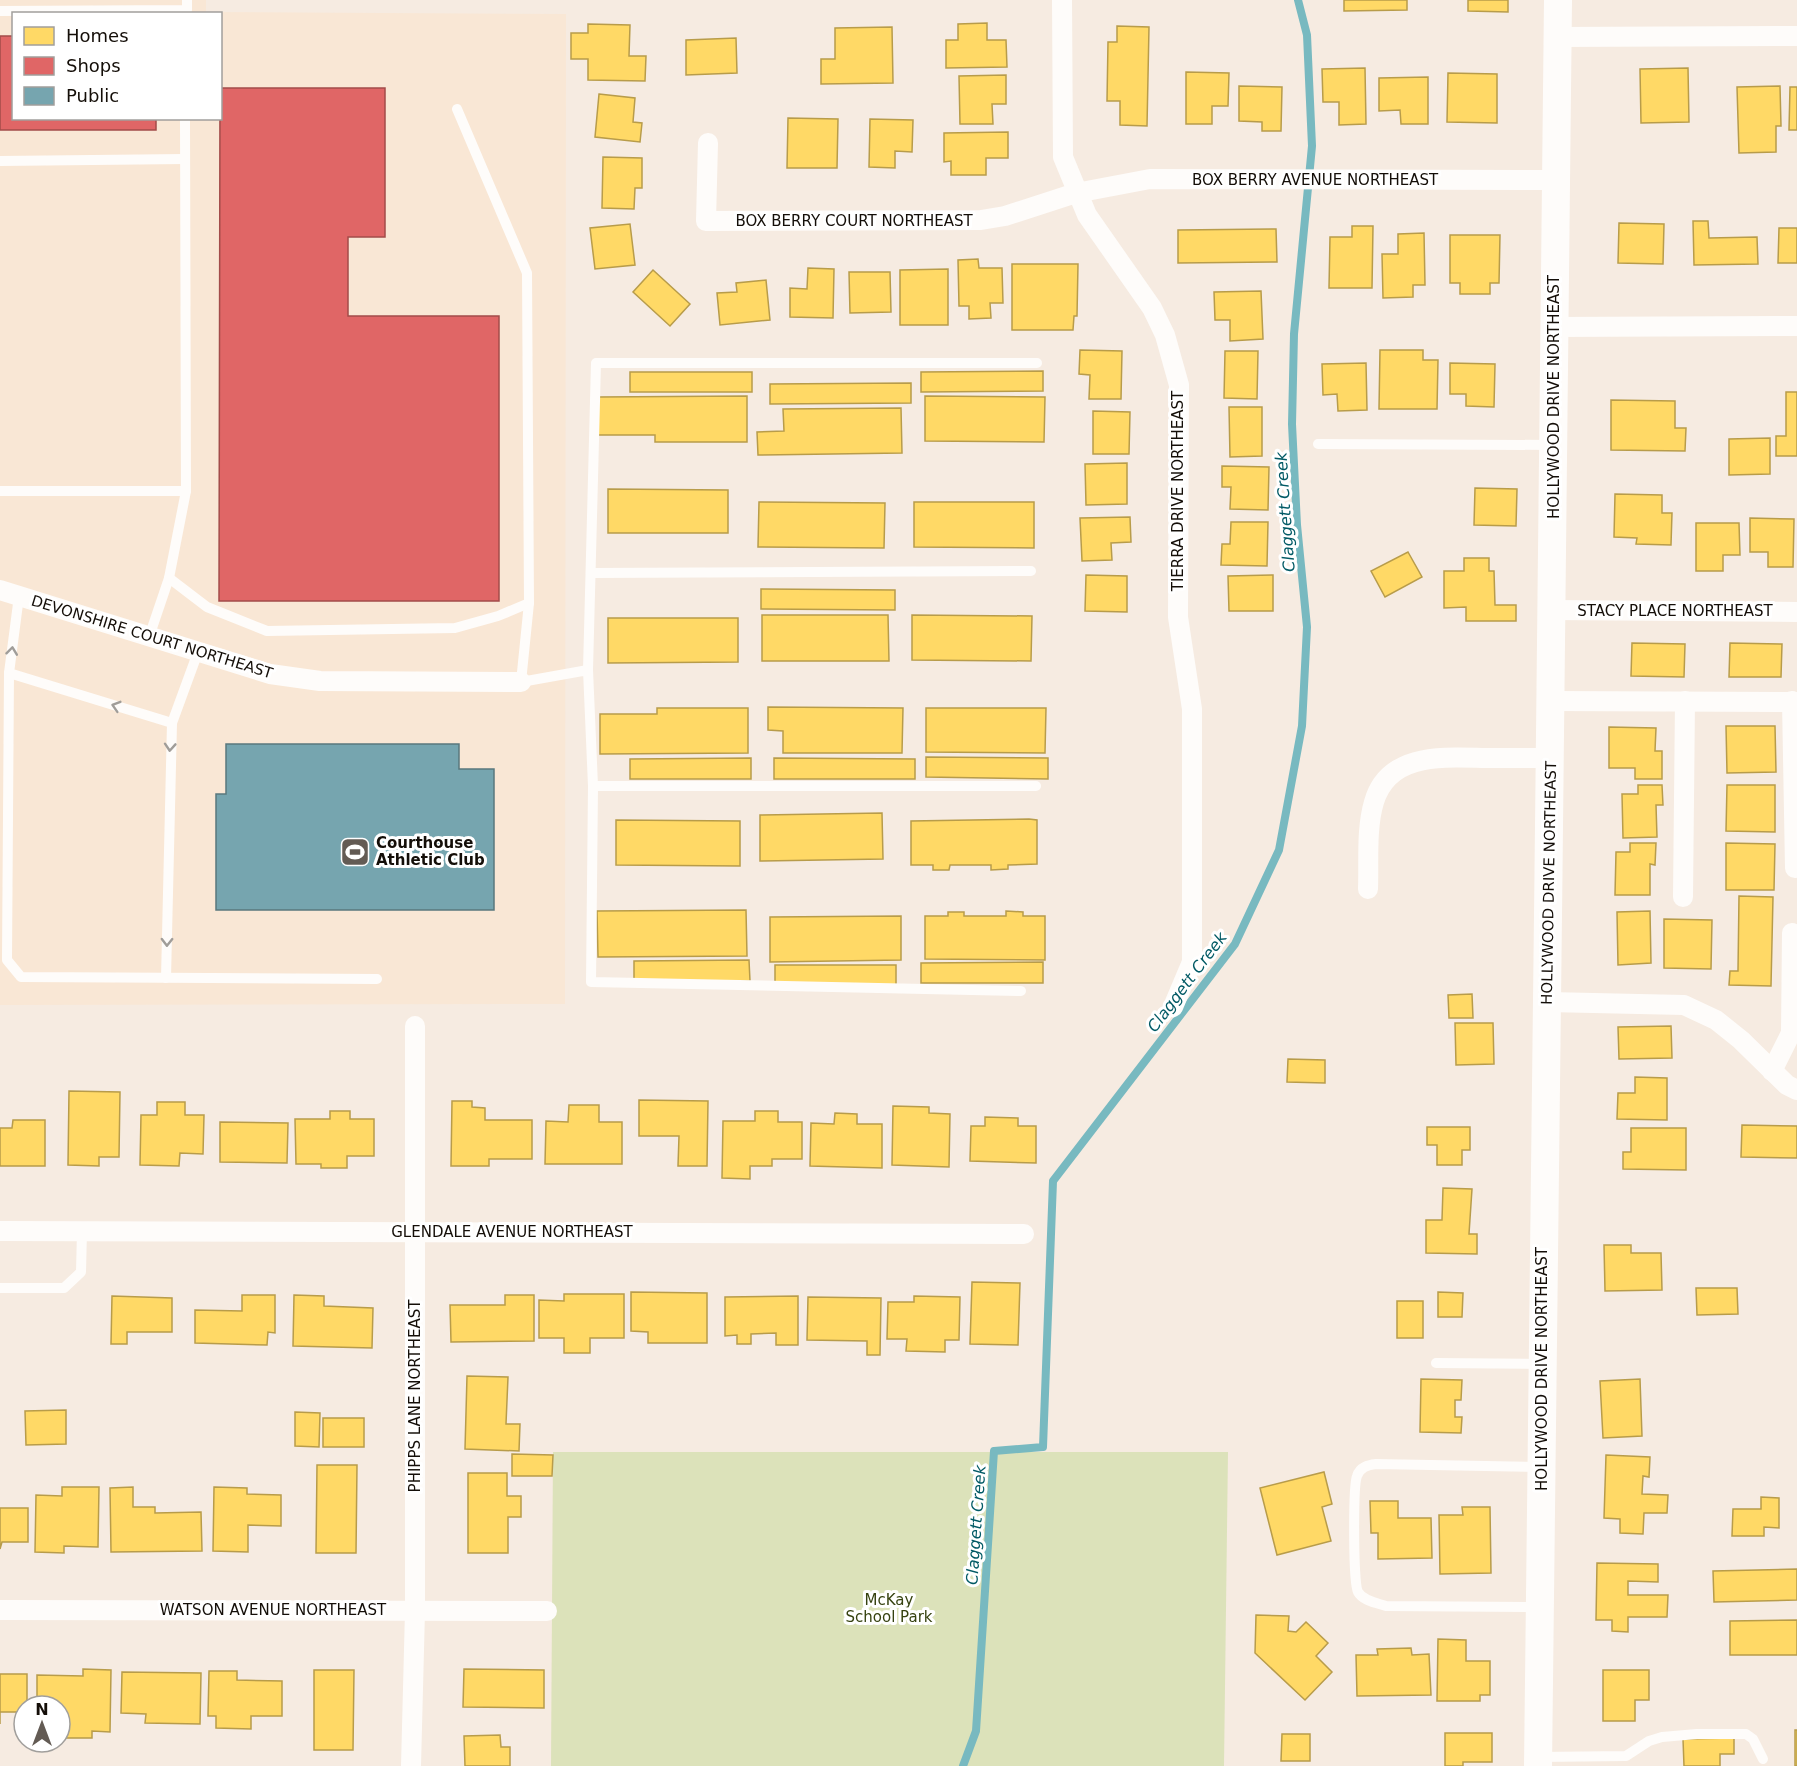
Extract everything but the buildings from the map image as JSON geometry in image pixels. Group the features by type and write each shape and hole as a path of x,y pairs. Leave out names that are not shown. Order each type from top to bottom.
{"street":[{"name":"TIERRA DRIVE NORTHEAST","path":"1062,0 1062,157 1076,193 1103,240 1152,308 1174,361 1179,386 1178,618 1192,709 1192,962 1173,1006"},
{"name":"HOLLYWOOD DRIVE NORTHEAST","path":"1538,1761 1540,1364 1552,701 1558,0"},
{"path":"1558,37 1797,36"},
{"name":"BOX BERRY COURT NORTHEAST","path":"708,143 706,221 981,220 1005,216 1076,193"},
{"name":"BOX BERRY AVENUE NORTHEAST","path":"1076,193 1150,180 1555,180"},
{"path":"1554,327 1797,326"},
{"name":"DEVONSHIRE COURT NORTHEAST","path":"9,593 270,674 320,681 521,681"},
{"name":"STACY PLACE NORTHEAST","path":"1552,610 1797,612"},
{"path":"1552,701 1794,702 1795,868"},
{"path":"1683,897 1685,702"},
{"path":"1368,889 1374,801 1390,775 1415,761 1435,757 1551,758"},
{"path":"1772,1071 1791,1033 1792,933"},
{"path":"1548,1002 1684,1005 1716,1020 1741,1040 1772,1071 1797,1090"},
{"name":"PHIPPS LANE NORTHEAST","path":"411,1766 415,1611 416,1026"},
{"name":"GLENDALE AVENUE NORTHEAST","path":"0,1231 1024,1234"},
{"name":"WATSON AVENUE NORTHEAST","path":"0,1610 547,1611"}],"lane":[{"path":"0,11 187,10 187,0"},
{"path":"457,109 528,273 529,603 521,681 588,670"},
{"path":"148,637 169,578 186,491 185,120"},
{"path":"0,161 185,159"},
{"path":"1021,992 591,982 593,786 588,670 596,363 1037,363"},
{"path":"1318,444 1554,445"},
{"path":"0,491 186,491"},
{"path":"591,573 1031,571"},
{"path":"169,578 207,607 267,631 454,628 498,616 529,603"},
{"path":"9,593 7,960 21,977 377,979"},
{"path":"166,978 172,723 198,652"},
{"path":"9,673 172,723"},
{"path":"593,786 1036,786"},
{"path":"0,1288 64,1288 81,1272 82,1231"},
{"path":"1436,1363 1540,1364"},
{"path":"1539,1607 1386,1606 1362,1598 1356,1591 1354,1576 1357,1476 1365,1466 1376,1464 1541,1467"},
{"path":"1538,1761 1626,1756 1649,1741 1662,1737 1746,1734 1753,1738 1763,1759"}],"shaded area":[{"path":"0,0 206,0 206,12 12,12 12,120 222,120 222,12 566,14 565,1004 0,1005"}],"green space":[{"name":"McKay School Park","path":"553,1452 1228,1452 1224,1766 551,1766"}],"waterway":[{"name":"Claggett Creek","path":"963,1766 976,1731 994,1451 1043,1447 1053,1181 1235,944 1279,850 1302,726 1307,627 1297,525 1292,424 1294,334 1312,146 1307,35 1298,0"}],"place":[{"name":"Courthouse Athletic Club","path":"355,852"}]}
